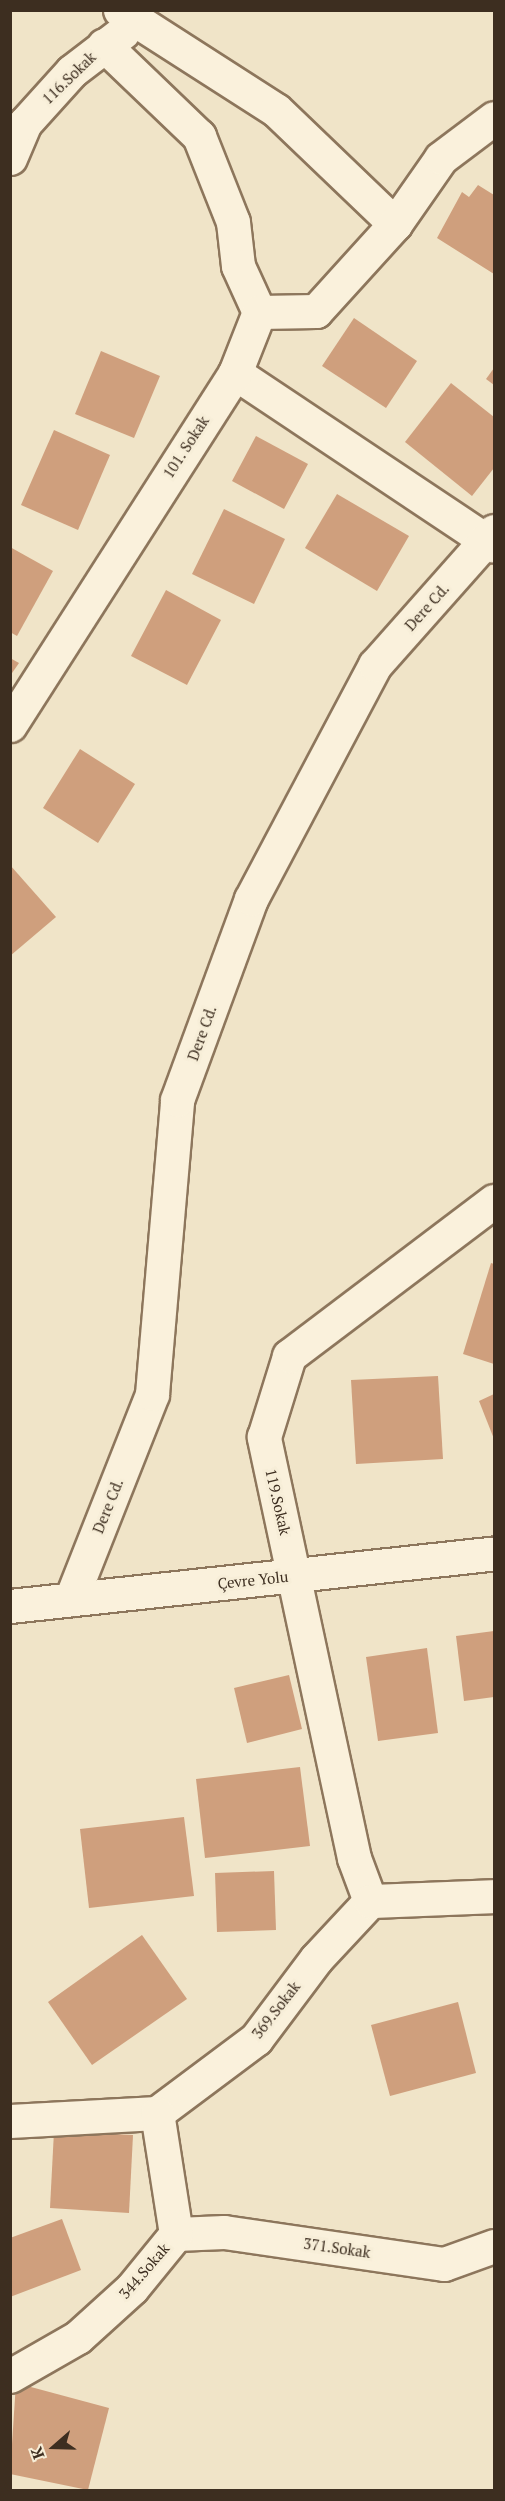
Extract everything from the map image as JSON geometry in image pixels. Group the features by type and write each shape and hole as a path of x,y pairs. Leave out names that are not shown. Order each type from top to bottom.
{"street":[{"name":"116.Sokak","path":"10,158 25,123 133,15"},
{"path":"133,15 276,110 395,224"},
{"path":"104,45 199,136 233,222 238,266 259,312 316,311 395,224 441,158 495,118"},
{"name":"101. Sokak","path":"10,725 236,373 259,312"},
{"path":"236,373 492,539"},
{"name":"Dere Cd.","path":"71,1599 152,1394 177,1100 251,899 375,665 492,539"},
{"name":"119.Sokak","path":"370,1901 354,1858 264,1437 289,1356 495,1201"},
{"name":"Çevre Yolu","path":"10,1605 495,1553"},
{"path":"370,1901 495,1896"},
{"name":"369.Sokak","path":"157,2113 256,2039 316,1959 370,1901"},
{"path":"10,2121 157,2113"},
{"name":"344.Sokak","path":"10,2376 78,2337 132,2288 176,2234 157,2113"},
{"name":"371.Sokak","path":"176,2234 224,2232 444,2264 495,2246"}],"building":[{"path":"478,185 494,195 494,274 437,238 462,192 469,197"},
{"path":"354,318 417,361 386,408 322,366"},
{"path":"101,351 160,376 134,438 75,414"},
{"path":"494,368 494,385 486,379"},
{"path":"451,383 494,417 494,468 472,496 405,442"},
{"path":"54,430 110,455 78,530 21,505"},
{"path":"256,436 308,464 284,509 232,481"},
{"path":"337,494 409,536 377,591 305,548"},
{"path":"224,509 285,539 254,604 192,574"},
{"path":"10,547 53,571 17,636 10,632"},
{"path":"166,590 221,620 187,685 131,656"},
{"path":"10,658 19,663 10,676"},
{"path":"80,749 135,784 98,843 43,808"},
{"path":"10,865 56,917 10,956"},
{"path":"491,1263 494,1264 494,1364 463,1354"},
{"path":"438,1376 443,1459 356,1464 351,1380"},
{"path":"494,1394 494,1439 479,1401"},
{"path":"494,1631 494,1697 464,1701 456,1636"},
{"path":"427,1648 438,1733 378,1741 366,1657"},
{"path":"289,1675 302,1729 247,1743 234,1688"},
{"path":"300,1767 310,1846 205,1858 196,1779"},
{"path":"184,1817 194,1896 89,1908 80,1829"},
{"path":"274,1871 276,1930 217,1932 215,1873"},
{"path":"142,1935 187,1999 92,2065 48,2002"},
{"path":"458,2002 476,2073 390,2096 371,2025"},
{"path":"54,2131 133,2135 129,2213 50,2208"},
{"path":"62,2219 81,2270 10,2297 10,2238"},
{"path":"16,2383 109,2408 88,2490 10,2474"}]}
